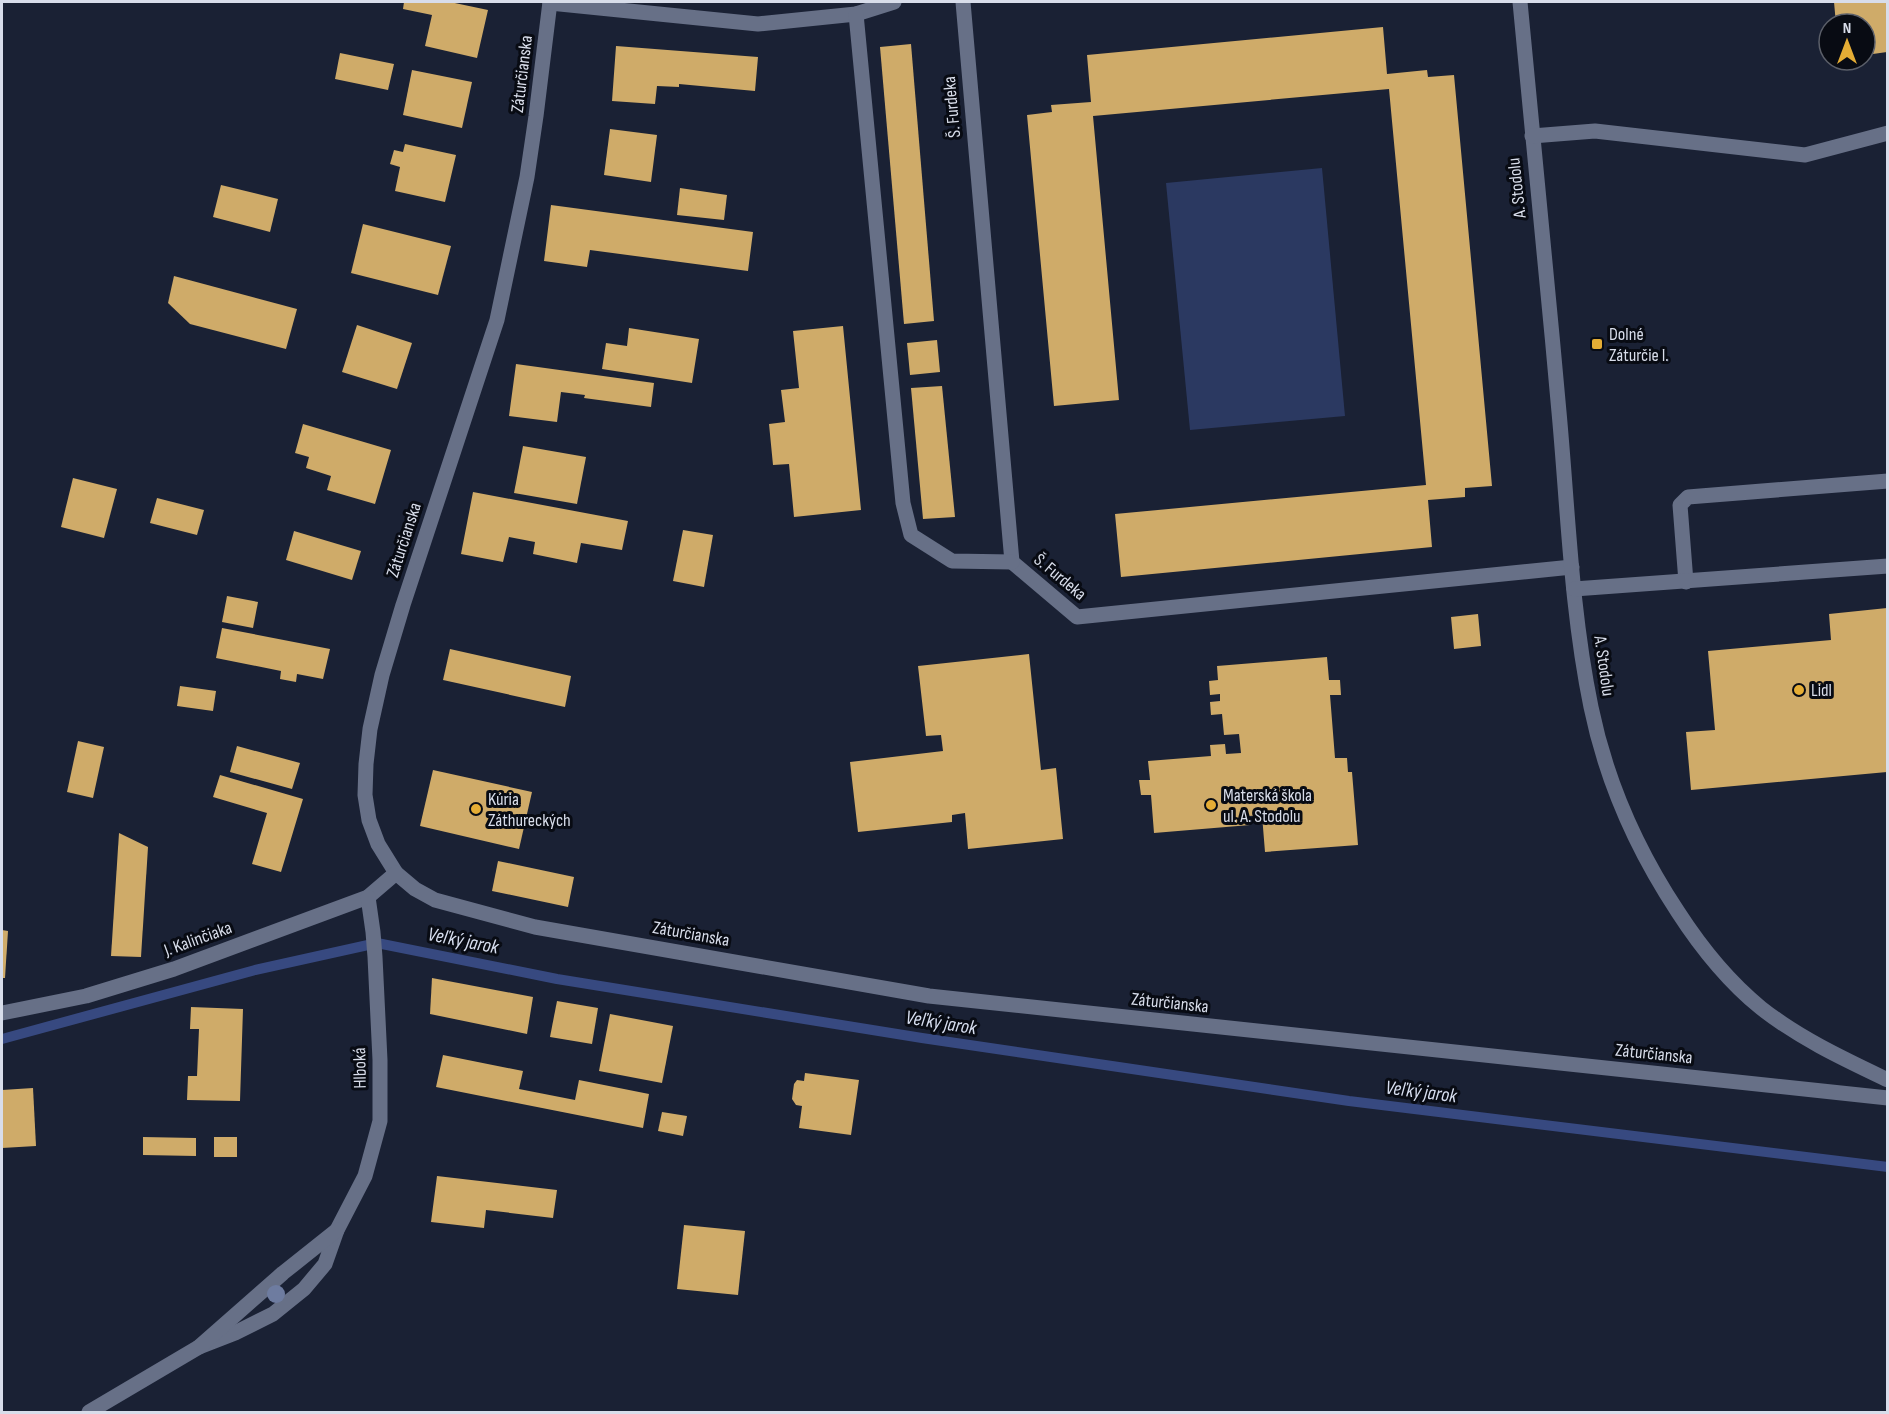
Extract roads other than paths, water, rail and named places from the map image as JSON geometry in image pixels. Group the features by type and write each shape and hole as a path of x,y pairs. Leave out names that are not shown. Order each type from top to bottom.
{"street":[{"path":"550,2 758,24 856,14 892,2"},
{"name":"Záturčianska","path":"550,2 537,116 527,177 497,320 400,615 382,675 370,729 365,795 369,820 378,844 396,873 415,890 435,900 535,927 929,996 1887,1098"},
{"name":"Š. Furdeka","path":"963,2 1012,562 1077,617 1572,567"},
{"name":"A. Stodolu","path":"1520,2 1558,395 1574,589 1591,708 1607,769 1632,832 1661,887 1691,932 1727,975 1760,1007 1799,1033 1887,1080"},
{"path":"856,14 903,503 911,536 952,561 1012,562"},
{"name":"A. Stodolu","path":"1532,136 1595,131 1805,155 1887,133"},
{"path":"1686,582 1680,505 1688,497 1887,481"},
{"path":"1574,589 1887,566"},
{"name":"J. Kalinčiaka","path":"2,1013 86,996 174,969 368,897 396,873"},
{"name":"Hlboká","path":"89,1413 199,1347 235,1333 273,1314 304,1289 325,1264 337,1230 365,1176 380,1121 380,1060 375,953 368,897"},
{"name":"Hlboká","path":"199,1347 283,1273 337,1230"}],"waterway":[{"name":"Veľký jarok","path":"2,1039 255,970 377,943 557,979 922,1038 1349,1101 1888,1167"}],"place":[{"name":"Dolné Záturčie I.","path":"1597,344"},
{"name":"Lidl","path":"1799,690"},
{"name":"Materská škola ul. A. Stodolu","path":"1211,805"},
{"name":"Kúria Záthureckých","path":"476,809"}]}
